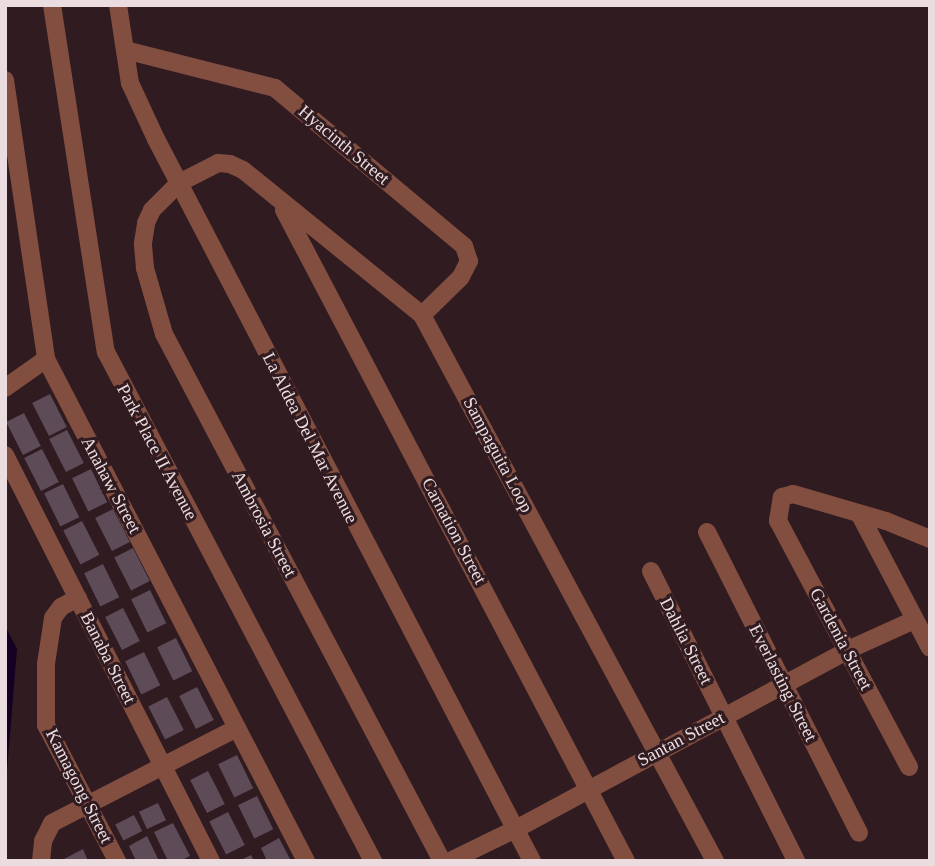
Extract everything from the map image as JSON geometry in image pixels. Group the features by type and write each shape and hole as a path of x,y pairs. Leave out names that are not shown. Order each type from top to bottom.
{"street":[{"name":"Park Place II Avenue","path":"52,5 106,352 373,861"},
{"name":"La Aldea Del Mar Avenue","path":"118,5 130,83 179,183 532,861"},
{"name":"Hyacinth Street","path":"125,50 264,82 275,88 464,246 468,261 461,277 422,314"},
{"name":"Anahaw Street","path":"5,80 46,359 306,861"},
{"name":"Sampaguita Loop","path":"179,183 218,163 230,163 243,170 280,203 422,314 715,861"},
{"name":"Ambrosia Street","path":"179,183 152,209 143,243 145,268 164,334 442,861"},
{"name":"Carnation Street","path":"280,203 590,788 626,861"},
{"path":"5,388 46,359"},
{"name":"Banaba Street","path":"5,455 211,861"},
{"name":"Gardenia Street","path":"860,515 793,494 782,497 778,521 909,768"},
{"path":"860,515 886,521 930,539"},
{"path":"860,515 930,648"},
{"name":"Everlasting Street","path":"707,532 859,834"},
{"name":"Dahlia Street","path":"651,571 796,861"},
{"name":"Kamagong Street","path":"78,598 61,607 53,618 46,664 46,725 117,861"},
{"name":"Santan Street","path":"450,861 516,830 848,650 914,620"},
{"path":"41,861 43,841 51,823 237,728"}],"shaded area":[{"path":"5,626 17,649 5,795"}],"building":[{"path":"50,394 67,427 49,436 32,403"},
{"path":"24,413 41,446 23,455 6,422"},
{"path":"67,430 84,463 66,472 49,439"},
{"path":"42,449 59,482 41,491 24,458"},
{"path":"91,469 107,502 88,511 72,478"},
{"path":"63,484 79,517 60,526 44,493"},
{"path":"113,509 130,542 112,551 95,518"},
{"path":"82,521 99,555 81,564 63,531"},
{"path":"133,548 150,581 131,591 114,558"},
{"path":"103,564 119,597 100,606 84,573"},
{"path":"150,590 166,623 147,632 131,599"},
{"path":"123,608 140,641 122,650 105,617"},
{"path":"176,638 192,671 173,680 157,647"},
{"path":"144,652 160,685 141,694 125,661"},
{"path":"197,687 214,720 196,729 179,696"},
{"path":"167,697 184,730 165,740 148,707"},
{"path":"237,755 253,788 234,797 218,764"},
{"path":"208,771 225,804 207,813 190,780"},
{"path":"257,796 273,829 254,838 238,805"},
{"path":"158,803 166,820 147,829 139,812"},
{"path":"228,812 245,845 226,855 209,822"},
{"path":"134,815 142,831 123,841 115,825"},
{"path":"173,823 190,856 180,861 168,861 154,832"},
{"path":"147,836 159,861 136,861 129,846"},
{"path":"279,838 291,861 267,861 261,848"},
{"path":"83,849 88,861 65,861 64,859"},
{"path":"251,855 254,861 239,861"}]}
